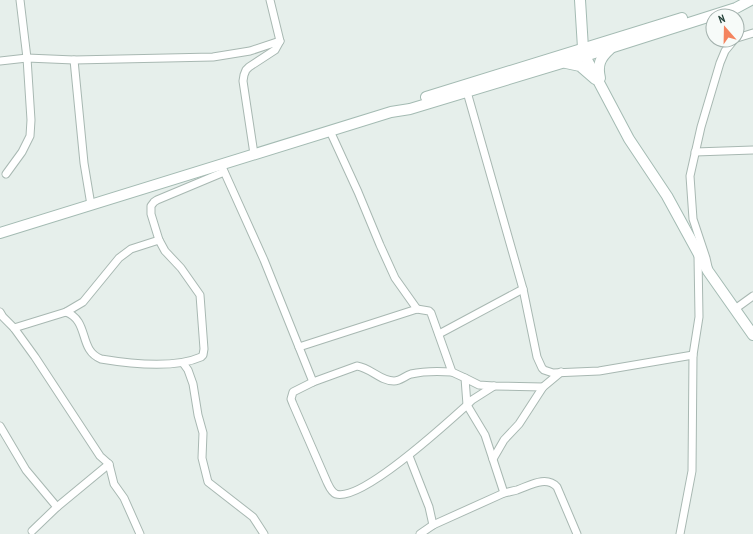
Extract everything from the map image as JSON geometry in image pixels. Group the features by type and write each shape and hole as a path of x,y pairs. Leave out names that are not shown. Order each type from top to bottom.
{"street":[{"path":"6,174 22,152 30,136 31,120 27,58 20,0"},
{"path":"254,154 244,89 244,75 249,67 275,50 280,41 270,0"},
{"path":"580,0 584,52 629,139 667,196 708,271 753,335"},
{"path":"66,312 77,318 89,349 95,356 114,361 142,364 183,363 198,359 203,355 204,349 200,297 198,291 165,251 159,240 151,214 151,206 154,202 254,154 391,112 410,109 465,88 584,52 734,2 746,0"},
{"path":"465,88 565,62 584,52 612,48 736,8 751,0"},
{"path":"0,61 27,58 74,60 222,56 250,51 280,41"},
{"path":"601,84 598,73 600,61 602,57 612,48"},
{"path":"708,271 706,258 693,219 690,176 695,152 720,63 727,48"},
{"path":"74,60 84,163 91,205"},
{"path":"565,62 580,66 601,84"},
{"path":"465,88 523,289 537,357 544,370 548,372 599,371 693,355"},
{"path":"330,131 358,192 387,262 395,278 417,309"},
{"path":"695,152 753,150"},
{"path":"0,233 91,205 222,169"},
{"path":"222,169 264,260 313,382"},
{"path":"14,328 66,312 83,302 118,258 131,250 159,240"},
{"path":"680,534 692,471 693,355 699,317 698,254"},
{"path":"439,334 523,289"},
{"path":"735,310 753,296"},
{"path":"298,347 417,309 432,313 452,372"},
{"path":"1,316 14,328 35,357 100,456 110,464 114,484 124,498 140,534"},
{"path":"183,363 194,384 198,415 203,433 202,458 208,482 253,517 264,534"},
{"path":"494,386 472,400 409,456 353,492 341,494 333,492 291,399 296,390 313,382 357,366 363,367 374,374 393,381 399,381 410,374 436,371 452,372 479,385 543,387"},
{"path":"493,459 504,440 519,424 543,387 561,372"},
{"path":"465,378 467,405 485,435 504,493"},
{"path":"0,426 26,470 57,507"},
{"path":"409,456 429,507 433,524"},
{"path":"32,531 57,507 110,464"},
{"path":"420,534 433,524 504,493 540,482 555,484 577,534"}]}
